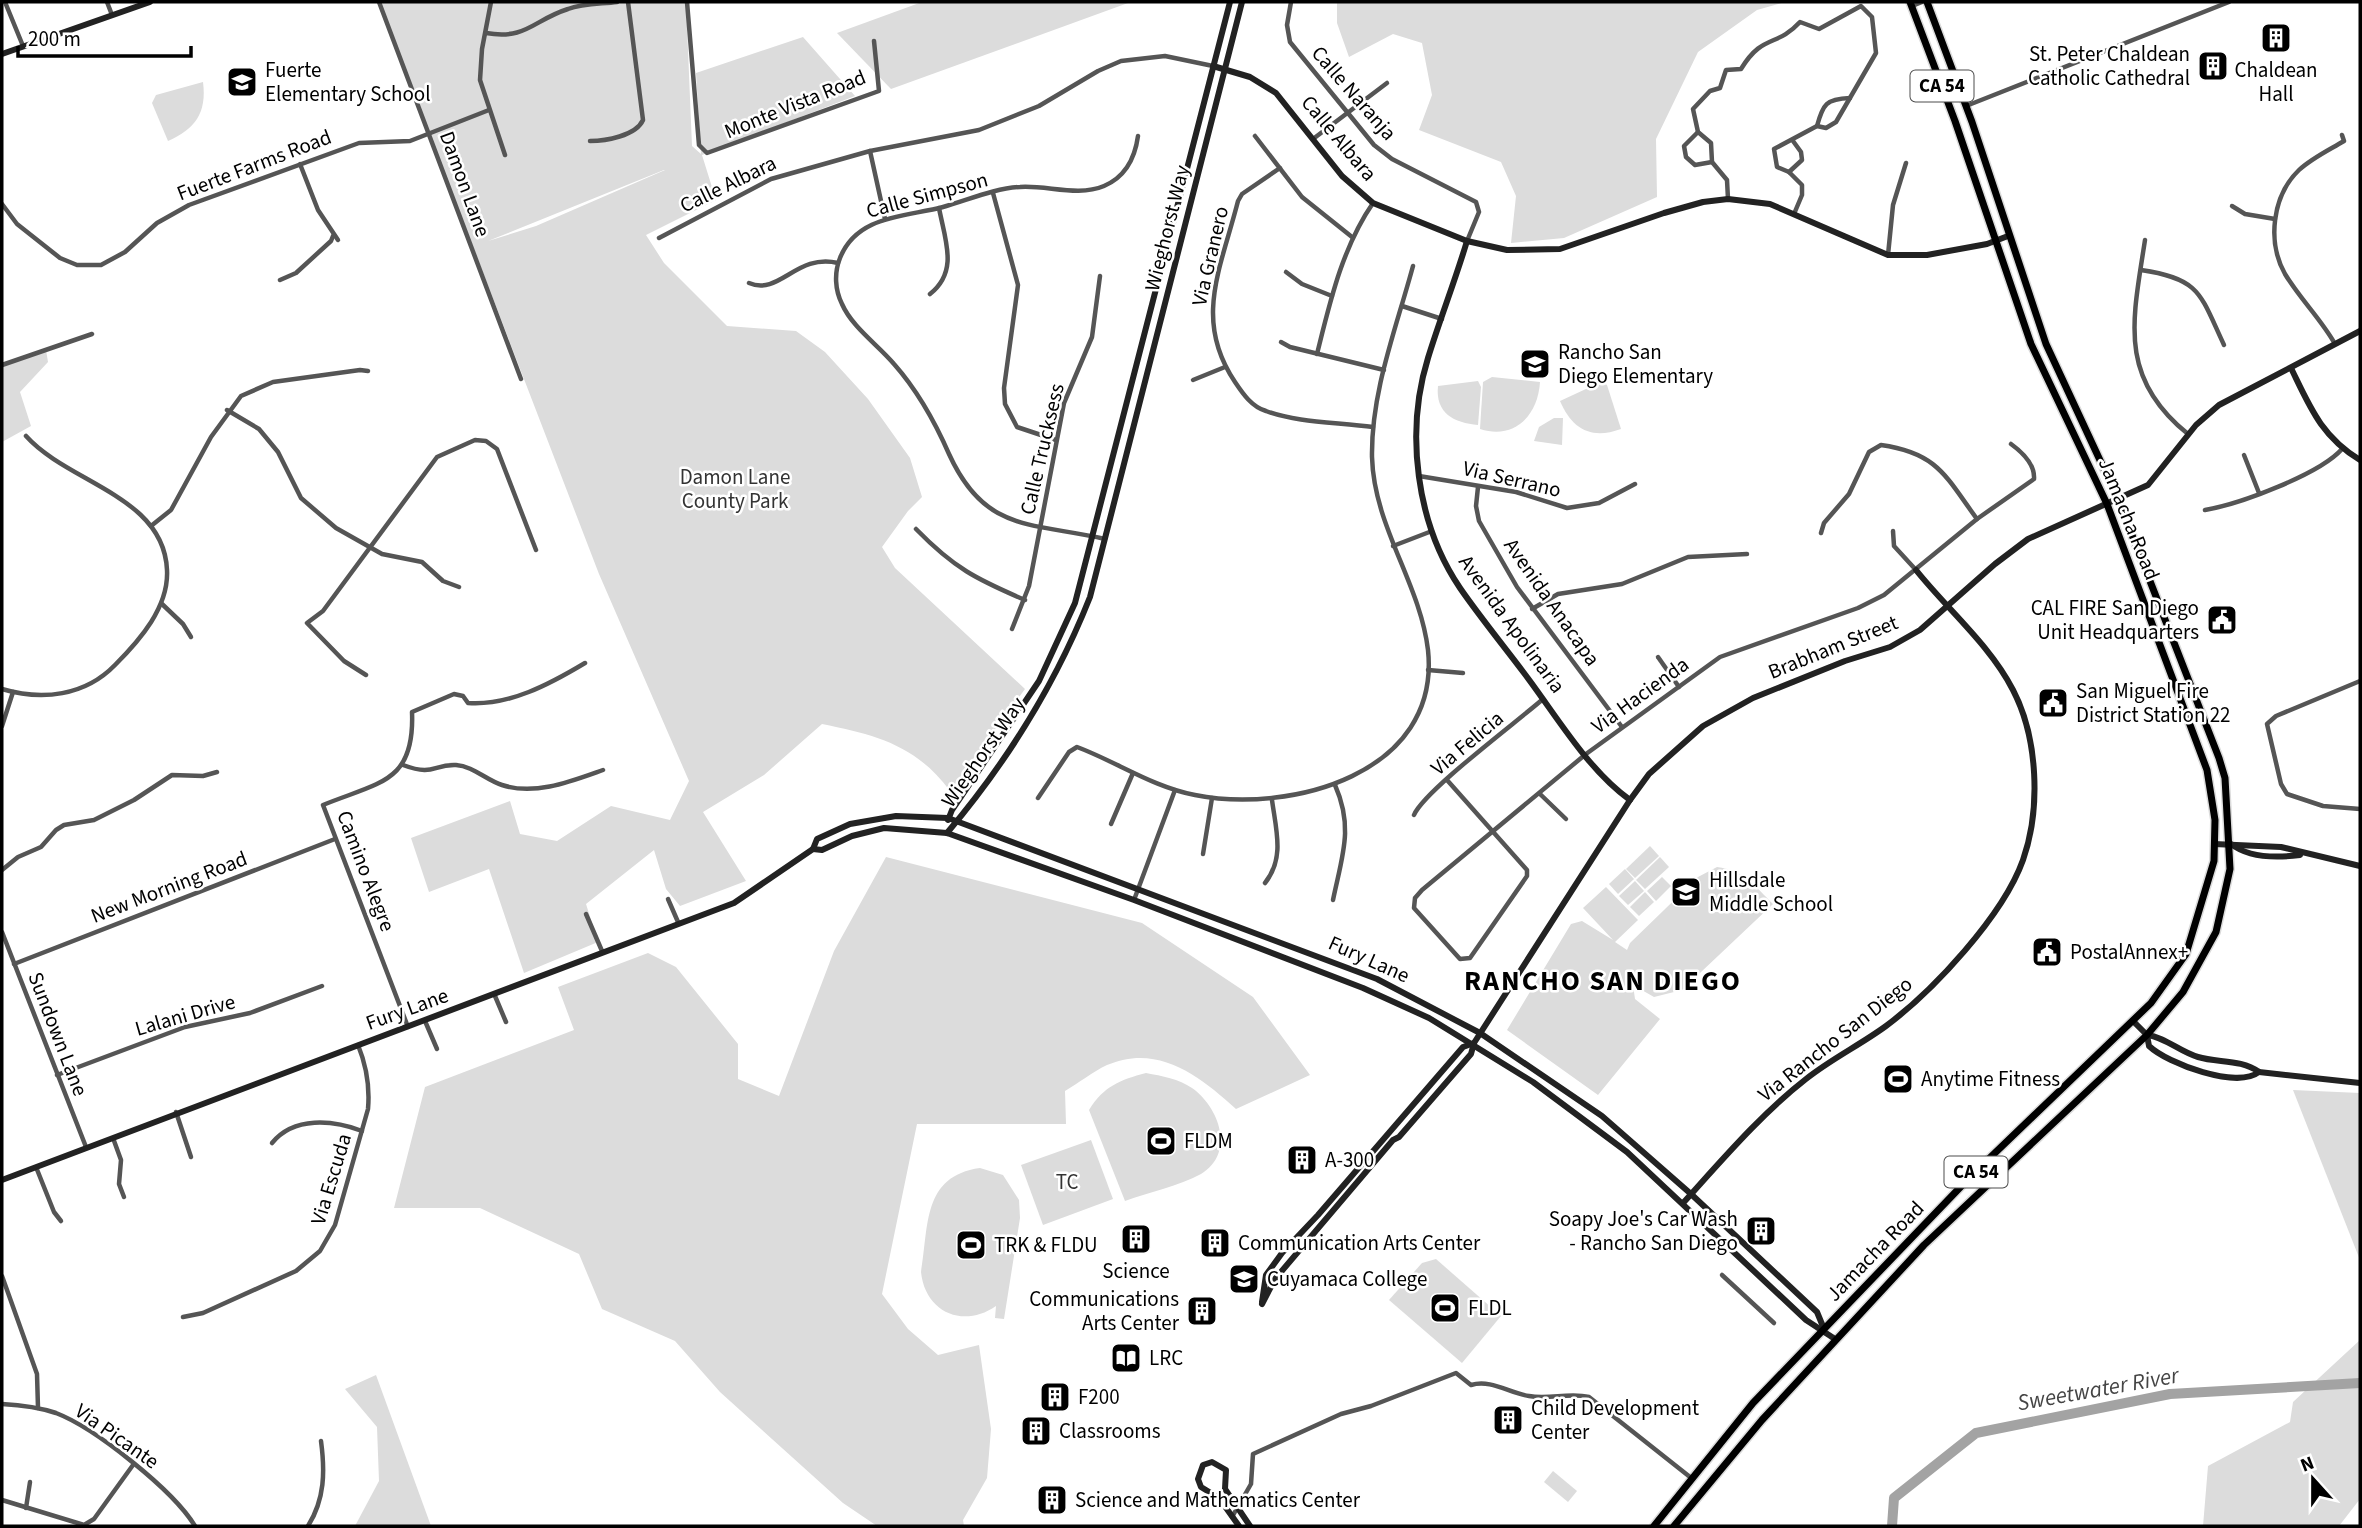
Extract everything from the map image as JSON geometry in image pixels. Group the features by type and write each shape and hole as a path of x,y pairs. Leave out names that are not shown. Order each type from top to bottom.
{"main road":[{"name":"Jamacha Road","path":"1674,1526 1762,1420 1924,1245 2147,1035 2183,992 2216,932 2230,869 2231,844 2225,778 2220,758 2118,499 2046,344 1966,106 1927,2"},
{"name":"Jamacha Road","path":"1654,1526 1690,1477 1752,1403 1972,1175 2134,1022 2171,979 2186,954 2214,861 2215,820 2207,770 2107,504 2031,344 1911,4"}],"street":[{"path":"5,2 23,46"},
{"path":"107,2 113,16"},
{"path":"2,54 150,2"},
{"name":"Damon Lane","path":"379,2 521,379"},
{"path":"491,2 480,80 505,155"},
{"path":"486,33 513,36 565,9 617,2"},
{"path":"590,141 601,141 636,130 643,120 628,2"},
{"name":"Monte Vista Road","path":"687,2 699,145 707,153 879,91 874,41"},
{"name":"Wieghorst Way","path":"947,833 948,818 1039,681 1068,623 1094,536 1230,2"},
{"name":"Wieghorst Way","path":"947,833 1050,686 1090,597 1242,2"},
{"name":"Calle Naranja","path":"1291,2 1287,25 1290,42 1366,138 1392,159 1471,198 1479,212 1467,242"},
{"path":"1911,4 1922,2"},
{"path":"1966,106 2229,2"},
{"path":"1728,199 1725,174 1713,162 1711,143 1698,132 1693,108 1710,91 1720,88 1726,70 1741,69 1757,47 1766,41 1786,38 1800,22 1819,29 1861,6 1872,17 1877,53 1836,121 1826,128 1817,126"},
{"name":"Calle Albara","path":"659,238 771,179 870,151 953,137 990,126 1039,106 1098,71 1130,59 1165,56 1225,69 1256,80 1276,93 1342,176 1373,203 1467,242 1507,250 1560,249 1664,212 1728,199 1761,202 1888,255 1927,255 1996,241 2008,236"},
{"path":"1313,139 1387,83"},
{"path":"1794,214 1803,189 1798,179 1777,167 1773,156 1778,145 1793,141 1817,126 1822,106 1827,101 1851,98"},
{"name":"Fuerte Farms Road","path":"2,204 17,224 54,255 71,263 95,266 116,258 181,208 364,141 404,142 489,110"},
{"path":"1698,132 1683,148 1686,157 1695,165 1713,162"},
{"path":"2335,344 2323,321 2286,275 2276,251 2275,219 2278,202 2292,178 2309,162 2344,141 2342,135"},
{"name":"Calle Simpson","path":"838,263 856,234 873,222 1020,187 1085,190 1104,186 1127,168 1138,136"},
{"path":"1255,136 1316,211 1352,237"},
{"path":"1789,172 1802,160 1801,152 1793,141"},
{"path":"870,151 885,219"},
{"path":"1888,255 1893,205 1906,163"},
{"path":"300,164 318,210 338,240"},
{"name":"Via Granero","path":"1280,168 1242,194 1238,201 1211,318 1214,343 1225,367 1253,405 1264,411 1373,427"},
{"path":"993,193 1018,285 1005,404 1017,427 1056,440"},
{"path":"1317,354 1332,296 1352,237 1373,203"},
{"path":"2232,206 2245,214 2275,219"},
{"path":"930,294 942,284 949,268 939,208"},
{"path":"280,280 296,272 331,241 333,236"},
{"path":"2145,240 2133,323 2134,349 2157,403 2188,435"},
{"name":"Avenida Apolinaria","path":"1467,242 1428,358 1421,389 1416,440 1419,476 1432,531 1460,588 1586,754 1618,792 1630,800"},
{"path":"749,283 768,286 809,262 838,263 836,284 844,308 896,367 917,396 967,488 982,504 1002,517 1106,539"},
{"path":"1038,798 1069,752 1077,747 1175,790 1212,798 1272,800 1335,785 1365,769 1395,746 1422,700 1428,670 1422,618 1393,546 1374,478 1373,427 1384,370 1413,266"},
{"path":"2141,270 2173,275 2193,287 2204,302 2224,345"},
{"path":"1286,272 1302,284 1332,296"},
{"name":"Calle Trucksess","path":"1012,629 1025,600 1067,393 1092,337 1100,276"},
{"path":"1402,306 1443,319"},
{"name":"Brabham Street","path":"1318,1215 1289,1244 1266,1275 1262,1304 1275,1279 1393,1140 1399,1137 1471,1054 1480,1033 1630,800 1649,774 1678,746 1729,710 1844,661 1890,647 1920,630 1995,564 2028,540 2148,485 2188,435 2219,405 2360,331"},
{"path":"2,365 92,334"},
{"path":"1281,342 1317,354 1384,370"},
{"path":"1193,380 1225,367"},
{"path":"2291,368 2313,414 2330,438 2360,460"},
{"path":"151,526 171,510 227,410 241,396 265,384 329,373 368,371"},
{"path":"227,410 259,429 269,439 301,498 336,528 395,559 422,562 443,581 459,587"},
{"path":"2,689 51,695 78,689 95,681 122,658 162,604 167,583 166,559 151,526 131,507 48,457 26,436"},
{"path":"366,675 344,660 307,623 323,611 437,457 481,440 494,446 501,456 536,550"},
{"name":"Via Hacienda","path":"1493,829 1527,870 1527,876 1470,958 1460,958 1414,908 1415,898 1422,890 1493,829 1586,754 1720,657 1869,603 1916,570 1977,519 2034,479 2034,472 2021,452 2011,444"},
{"path":"1821,533 1824,523 1849,494 1870,453 1881,445 1925,457 1938,466 1977,519"},
{"path":"2206,510 2227,506 2323,466 2342,449"},
{"path":"2244,455 2259,493"},
{"name":"Via Serrano","path":"1419,476 1516,492 1567,508 1606,501 1635,484"},
{"name":"Avenida Anacapa","path":"1478,487 1476,506 1479,521 1532,609 1622,727"},
{"path":"916,529 950,562 973,578 1025,600"},
{"path":"1393,546 1432,531"},
{"name":"Via Rancho San Diego","path":"1683,1203 1781,1100 1808,1078 1887,1025 1945,973 1993,914 2011,888 2024,859 2035,787 2022,712 2012,689 1986,651 1894,546 1893,531"},
{"path":"1532,609 1562,593 1622,584 1688,557 1747,554"},
{"path":"162,604 183,624 191,637"},
{"path":"1658,657 1679,687"},
{"path":"585,663 561,678 520,695 481,704 468,703 463,696 454,694 412,712 413,739 403,765 425,771 456,765 500,785 523,787 568,784 603,770"},
{"path":"1428,670 1463,674"},
{"path":"2360,681 2276,716 2267,724 2281,784 2287,794 2323,806 2360,809"},
{"path":"2,726 13,692"},
{"name":"Via Felicia","path":"1414,815 1418,806 1447,780 1544,699"},
{"name":"Camino Alegre","path":"403,765 393,777 323,805 408,1028"},
{"path":"2,870 18,857 41,847 64,825 94,820 134,800 172,775 217,772"},
{"path":"1111,824 1133,773"},
{"path":"1447,780 1493,829"},
{"path":"1333,900 1347,830 1345,810 1335,785"},
{"path":"1134,900 1175,790"},
{"path":"1539,794 1566,819"},
{"path":"1203,854 1212,798"},
{"path":"1265,883 1275,871 1278,854 1272,800"},
{"name":"Fury Lane","path":"2,1180 176,1112 495,996 602,951 734,903 813,849 817,839 850,824 896,816 948,818 1138,887 1377,979 1480,1033 1601,1116 1692,1194 1817,1312 1824,1329"},
{"name":"Fury Lane","path":"813,849 822,850 852,836 884,828 947,833 1134,900 1363,988 1474,1043 1533,1082 1627,1152 1806,1320 1824,1329 1835,1339"},
{"name":"New Morning Road","path":"14,964 335,839"},
{"path":"2214,844 2281,847 2360,866"},
{"path":"668,899 678,922"},
{"path":"586,914 602,951"},
{"name":"Sundown Lane","path":"2,932 86,1147"},
{"name":"Lalani Drive","path":"57,1075 185,1027 250,1013 322,986"},
{"path":"495,996 506,1022"},
{"path":"425,1021 437,1049"},
{"path":"2134,1022 2147,1035 2148,1045 2159,1055 2193,1069 2248,1078 2259,1072"},
{"path":"2147,1035 2158,1036 2169,1045 2197,1057 2250,1065 2259,1072 2360,1083"},
{"path":"1312,1237 1311,1230 1318,1215 1462,1048 1474,1043"},
{"name":"Via Escuda","path":"183,1317 203,1313 287,1275 315,1257 335,1225 362,1131 370,1090 358,1045"},
{"path":"176,1112 191,1157"},
{"path":"272,1143 279,1134 317,1121 337,1122 362,1131"},
{"path":"112,1136 121,1160 119,1184 124,1197"},
{"path":"36,1167 54,1212 61,1221"},
{"path":"1723,1275 1774,1323"},
{"path":"2,1276 37,1374 38,1408"},
{"path":"1233,1517 1251,1484 1253,1454 1341,1414 1371,1406 1455,1373 1471,1385 1483,1381 1531,1397 1574,1394 1589,1397 1690,1477"},
{"name":"Via Picante","path":"2,1404 38,1408 57,1414 87,1430 171,1495 195,1526"},
{"path":"308,1526 321,1502 321,1441"},
{"path":"1239,1526 1219,1498 1201,1487 1198,1479 1203,1465 1212,1462 1226,1469 1225,1489 1250,1526"},
{"path":"2,1500 76,1525 88,1524 133,1465"},
{"path":"26,1508 30,1482"}],"green space":[{"name":"Damon Lane County Park","path":"379,2 686,2 692,146 701,154 696,73 803,37 855,96 702,155 716,200 646,235 664,263 727,326 796,331 825,352 868,399 910,458 922,497 908,511 882,547 895,568 1025,689 950,791 923,763 894,744 822,724 764,775 703,812 746,881 680,906 666,889 654,850 586,904 598,942 524,973 489,869 429,892 411,838 510,801 520,834 557,841 611,806 670,820 689,781 599,574","holes":["665,170 536,226 488,241"]},
{"path":"922,2 1128,3 891,89 837,33"},
{"path":"1337,2 1785,2 1757,10 1698,52 1656,139 1657,197 1564,238 1511,243 1516,196 1501,162 1419,130 1432,95 1422,43 1393,34 1349,57 1337,23"},
{"path":"203,82 203,103 197,119 185,131 168,141 152,103 156,95"},
{"path":"46,350 48,362 20,392 31,426 2,442 2,365"},
{"path":"1492,377 1540,382 1535,405 1514,428 1504,431 1480,429 1483,382"},
{"path":"1478,381 1481,387 1478,425 1454,419 1443,410 1438,386"},
{"path":"1601,382 1607,385 1621,429 1600,433 1584,430 1570,419 1560,401"},
{"path":"1554,418 1563,418 1562,445 1534,441 1539,427"},
{"path":"1650,846 1659,856 1635,878 1626,869"},
{"path":"886,857 1142,923 1253,997 1310,1075 1236,1109 1208,1085 1177,1066 1144,1058 1126,1059 1101,1068 1065,1091 1066,1124 917,1124 882,1294 908,1329 938,1355 979,1345 991,1429 987,1478 963,1520 964,1526 877,1526 843,1503 720,1392 675,1341 602,1309 579,1254 480,1208 394,1208 425,1087 574,1030 558,987 648,953 676,967 738,1044 738,1079 779,1096 834,951"},
{"path":"1660,857 1669,867 1645,889 1636,880"},
{"path":"1717,867 1741,875 1773,904 1682,990 1654,997 1633,985 1635,999 1660,1019 1598,1095 1507,1030 1571,924 1582,921 1613,940 1583,908 1606,887 1638,920 1615,942 1627,950 1630,943 1698,877"},
{"path":"1625,869 1634,879 1618,894 1609,884"},
{"path":"1662,877 1671,886 1656,901 1647,891"},
{"path":"1635,881 1644,891 1628,905 1619,896"},
{"path":"1645,892 1654,902 1639,916 1630,907"},
{"name":"FLDM","path":"1146,1073 1182,1082 1202,1096 1216,1118 1221,1143 1212,1165 1201,1174 1125,1201 1089,1110 1113,1085"},
{"path":"2293,1090 2360,1093 2360,1260"},
{"name":"TC","path":"1091,1140 1113,1199 1043,1225 1021,1165"},
{"name":"TRK & FLDU","path":"980,1168 1003,1175 1019,1200 1020,1218 1004,1319 995,1318 996,1306 971,1316 948,1313 930,1297 921,1272 928,1221 938,1192 947,1181 961,1173"},
{"name":"FLDL","path":"1436,1259 1501,1316 1462,1363 1389,1300 1422,1263"},
{"path":"2360,1340 2360,1499 2339,1526 2203,1526 2208,1466 2290,1422 2293,1402"},
{"path":"376,1375 431,1526 355,1526 379,1481 377,1427 345,1389"},
{"path":"1553,1471 1577,1491 1568,1502 1544,1482"}],"waterway":[{"name":"Sweetwater River","path":"1892,1526 1894,1498 1976,1433 2170,1394 2360,1383"}],"place":[{"name":"Chaldean Hall","path":"2276,38"},
{"name":"St. Peter Chaldean Catholic Cathedral","path":"2213,66"},
{"name":"Fuerte Elementary School","path":"242,82"},
{"name":"Rancho San Diego Elementary","path":"1535,364"},
{"name":"CAL FIRE San Diego Unit Headquarters","path":"2222,620"},
{"name":"San Miguel Fire District Station 22","path":"2053,703"},
{"name":"Hillsdale Middle School","path":"1686,892"},
{"name":"PostalAnnex+","path":"2047,952"},
{"name":"Anytime Fitness","path":"1898,1079"},
{"name":"FLDM","path":"1161,1141"},
{"name":"A-300","path":"1302,1160"},
{"name":"Soapy Joe's Car Wash - Rancho San Diego","path":"1761,1231"},
{"name":"Science","path":"1136,1239"},
{"name":"Communication Arts Center","path":"1215,1243"},
{"name":"TRK & FLDU","path":"971,1245"},
{"name":"Cuyamaca College","path":"1244,1279"},
{"name":"FLDL","path":"1445,1308"},
{"name":"Communications Arts Center","path":"1202,1311"},
{"name":"LRC","path":"1126,1358"},
{"name":"F200","path":"1055,1397"},
{"name":"Child Development Center","path":"1508,1420"},
{"name":"Classrooms","path":"1036,1431"},
{"name":"Science and Mathematics Center","path":"1052,1500"}],"district":[{"name":"RANCHO SAN DIEGO","path":"1603,981"}]}
